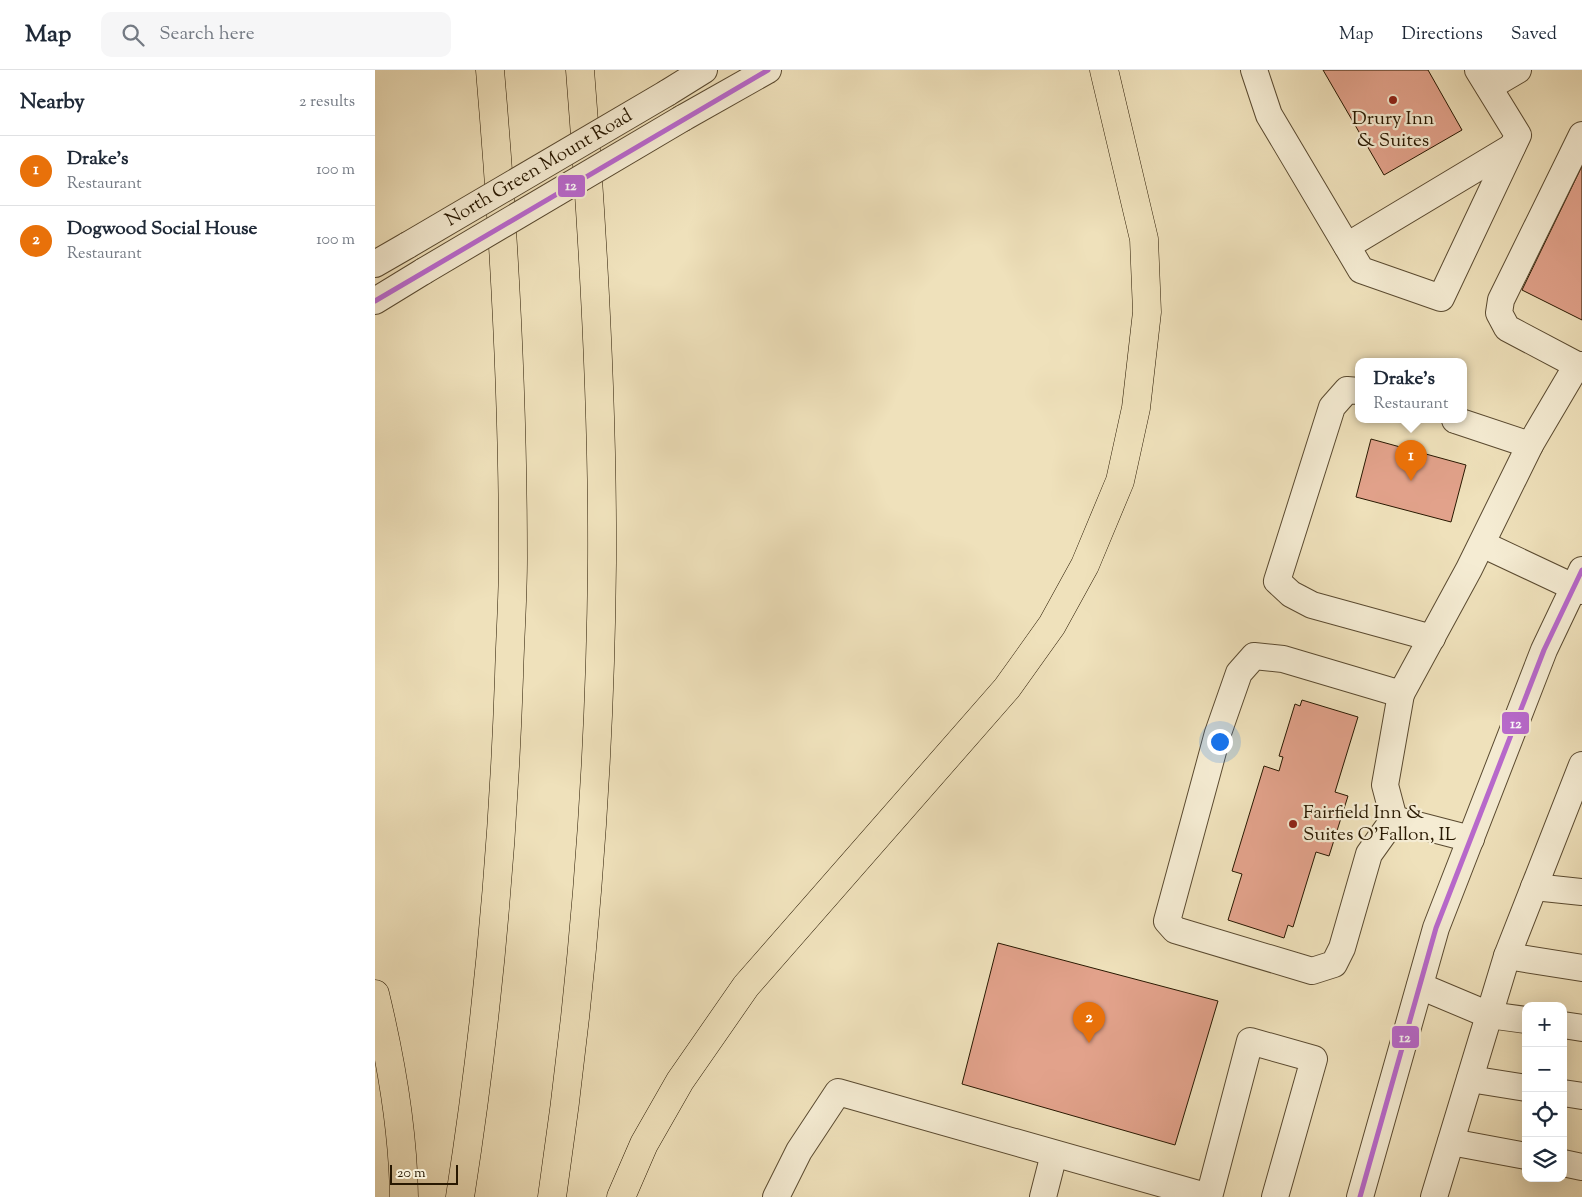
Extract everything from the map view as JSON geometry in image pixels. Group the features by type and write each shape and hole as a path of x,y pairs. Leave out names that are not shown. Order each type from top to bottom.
{"highway":[{"path":"460,1197 484,1018 498,883 513,561 511,399 498,158 491,70"},
{"path":"552,1197 571,1066 585,926 596,752 602,564 600,396 591,207 580,70"},
{"path":"621,1197 644,1144 680,1081 745,986 1007,688 1052,625 1088,557 1120,481 1136,408 1147,312 1144,239 1104,70"},
{"path":"375,994 385,1033 403,1150 404,1197"}],"street":[{"name":"North Green Mount Road","path":"375,264 704,70"},
{"name":"North Green Mount Road","path":"375,301 767,70"},
{"path":"1254,70 1269,115 1361,270 1441,298 1518,134 1484,79 1518,70"},
{"path":"1394,819 1385,785 1401,694 1482,544 1530,445 1579,365 1507,328 1499,313 1501,300 1582,135"},
{"path":"1347,246 1512,147"},
{"path":"1355,391 1347,390 1332,407 1277,581 1291,594 1313,605 1432,638"},
{"path":"1464,423 1530,445"},
{"path":"1360,1197 1436,928 1544,650 1579,583 1482,544"},
{"path":"1394,819 1369,854 1342,948 1334,964 1312,970 1175,930 1167,921 1218,733 1239,673 1254,656 1283,659 1401,694"},
{"path":"1434,1197 1507,956 1534,887 1571,823 1582,765"},
{"path":"1394,819 1471,839"},
{"path":"1534,887 1582,892"},
{"path":"1507,956 1582,968"},
{"path":"1419,986 1489,1015 1522,1019"},
{"path":"1567,1026 1582,1028"},
{"path":"776,1197 799,1151 838,1092 1209,1197 1250,1040 1314,1058 1275,1197"},
{"path":"1470,1079 1522,1087"},
{"path":"1567,1094 1582,1096"},
{"path":"1451,1142 1522,1155"},
{"path":"1043,1197 1054,1154"},
{"path":"1567,1164 1582,1167"}],"building":[{"name":"Drury Inn & Suites","path":"1323,70 1428,70 1462,130 1384,175"},
{"path":"1582,166 1582,320 1522,290"},
{"path":"1371,439 1466,465 1451,522 1356,497"},
{"name":"Fairfield Inn & Suites O’Fallon, IL","path":"1302,700 1358,717 1335,792 1348,796 1329,856 1316,852 1293,927 1288,925 1284,938 1228,920 1242,874 1232,871 1264,766 1279,771 1283,757 1279,756 1295,704 1300,706"},
{"path":"998,943 1218,1001 1175,1145 962,1084"}],"transit line":[{"name":"12","path":"375,301 768,70"},
{"name":"12","path":"1360,1197 1436,928 1544,650 1582,570"}],"place":[{"name":"Drury Inn & Suites","path":"1393,100"},
{"name":"Drake’s","path":"1411,481"},
{"name":"Fairfield Inn & Suites O’Fallon, IL","path":"1293,824"},
{"name":"Dogwood Social House","path":"1089,1043"}]}
